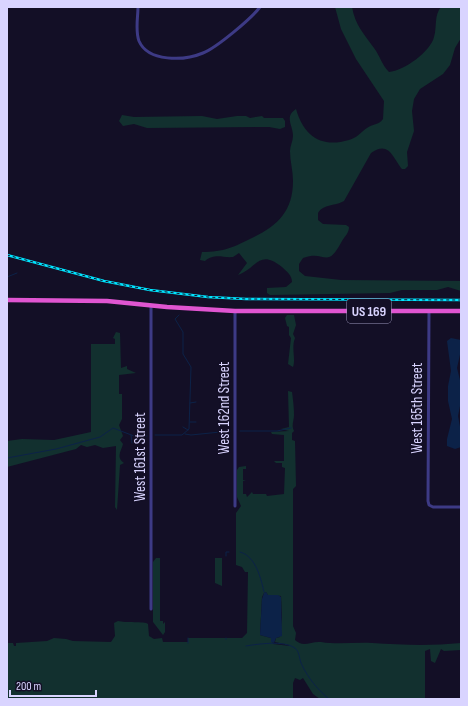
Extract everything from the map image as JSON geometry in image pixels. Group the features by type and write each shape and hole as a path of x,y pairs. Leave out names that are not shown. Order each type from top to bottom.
{"highway":[{"name":"US 169","path":"7,300 107,301 151,306 235,311 461,311"}],"street":[{"path":"138,7 137,34 145,49 149,53 162,57 198,55 213,48 260,7"},
{"name":"West 161st Street","path":"151,306 151,609"},
{"name":"West 162nd Street","path":"235,311 235,506"},
{"name":"West 165th Street","path":"428,311 429,504 433,507 461,507"}],"green space":[{"path":"335,7 352,7 355,19 360,29 389,72 395,71 409,64 428,48 434,37 436,17 441,7 461,7 461,38 455,48 450,65 443,74 420,89 414,99 412,111 414,131 407,152 408,166 405,169 402,169 390,152 386,149 382,148 371,153 344,201 323,208 318,213 318,220 323,224 346,225 349,227 347,234 337,250 329,257 311,256 303,258 299,264 299,271 305,276 341,280 461,281 461,291 448,287 437,290 402,290 390,293 270,295 267,293 267,288 286,287 292,282 289,274 274,262 268,260 259,261 245,272 238,275 247,263 239,253 233,257 215,256 205,261 200,260 202,252 217,251 229,248 241,244 263,232 277,222 287,209 292,192 293,181 290,151 293,136 290,121 290,115 292,112 296,109 299,119 304,127 315,138 330,142 339,142 352,139 383,119 384,101 356,59 341,29"},
{"path":"122,115 134,117 202,116 217,119 237,116 246,116 250,118 262,116 264,118 283,118 285,121 285,127 280,129 269,127 147,128 134,124 123,126 119,121"},
{"path":"287,315 294,315 296,325 293,334 295,338 293,346 293,367 288,364 291,338 289,335 289,327 287,326 285,318"},
{"path":"116,332 120,333 121,368 127,366 127,369 136,373 119,375 119,394 122,394 122,419 119,425 123,436 120,440 123,444 119,456 121,461 124,463 120,465 117,510 115,507 116,446 103,448 95,445 87,447 81,445 76,449 7,467 7,441 22,439 54,440 91,432 91,344 115,344 115,339 113,338"},
{"path":"288,391 292,392 294,431 292,433 292,440 295,441 296,486 293,489 293,626 296,633 295,640 301,644 317,642 416,645 461,643 461,650 444,651 441,649 435,663 431,661 430,649 425,651 425,699 320,699 313,694 303,678 300,680 295,678 293,683 293,699 7,699 7,643 13,643 14,646 16,646 16,643 47,641 54,638 73,641 111,642 115,636 114,623 118,621 146,623 148,624 149,636 154,639 162,638 163,642 188,642 188,638 242,638 247,633 248,572 245,572 242,567 236,565 236,513 241,506 237,497 237,470 239,467 246,466 246,469 243,469 243,480 246,480 243,481 243,494 246,494 247,497 252,492 253,494 266,494 267,496 284,494 285,468 282,467 282,463 276,463 274,461 284,461 284,435 272,434 271,432 289,431 281,429 289,427","holes":["266,592 268,595 281,596 282,617 280,637 276,638 275,642 290,646 273,644 271,638 260,635 262,597"]},
{"path":"156,558 160,558 160,621 163,621 163,624 165,622 165,632 163,635 153,622 153,562"},
{"path":"215,558 222,558 222,586 215,583"}],"water":[{"path":"451,338 461,340 461,350 457,368 461,384 461,401 458,416 461,432 461,447 455,449 447,446 447,439 452,419 448,401 448,386 451,371 447,341"},
{"path":"266,592 268,595 278,595 281,597 282,636 276,638 274,643 271,642 271,638 260,635 262,599 264,593"}],"waterway":[{"path":"7,277 17,273"},
{"path":"155,435 182,435 189,429 191,367 183,354 183,332 175,319 179,315"},
{"path":"190,403 196,402"},
{"path":"190,422 196,422"},
{"path":"183,427 188,430"},
{"path":"7,458 56,449 100,437 113,428 134,436 147,436"},
{"path":"240,431 277,431 291,428"},
{"path":"185,434 191,435 230,431"},
{"path":"131,435 132,443"},
{"path":"226,556 226,552 229,552"},
{"path":"240,552 246,554 254,563 264,592"},
{"path":"188,638 188,643"},
{"path":"246,646 278,643 295,648 307,675 317,688 329,699"}],"railway":[{"path":"7,255 104,281 150,290 208,297 246,299 461,300"}]}
